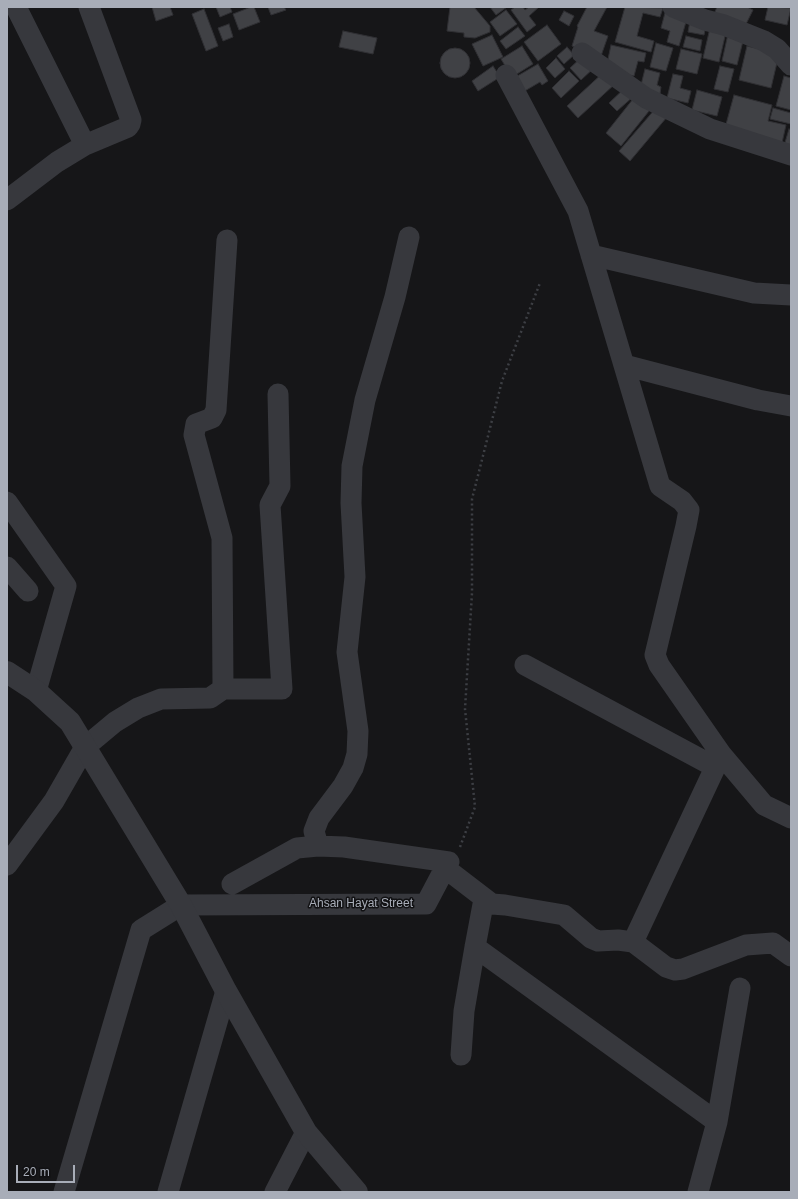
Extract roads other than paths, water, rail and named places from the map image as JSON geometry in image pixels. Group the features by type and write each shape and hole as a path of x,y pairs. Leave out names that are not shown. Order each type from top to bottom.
{"street":[{"path":"16,7 85,145"},
{"path":"7,200 57,162 85,145 128,127 131,120 89,7"},
{"path":"673,7 764,41 777,50 791,65"},
{"path":"582,53 646,98 710,129 791,155"},
{"path":"506,75 578,211 660,486 682,501 689,510 655,655 659,665 718,760 764,805 791,818"},
{"path":"318,846 314,831 319,818 343,786 353,768 357,754 358,731 347,652 355,577 350,503 352,466 365,400 395,297 409,237"},
{"path":"223,690 222,538 194,435 196,424 212,418 216,410 227,240"},
{"path":"591,255 754,293 791,295"},
{"path":"624,365 758,400 791,406"},
{"path":"7,865 54,801 85,746 115,722 138,708 161,699 210,698 223,690 282,689 270,505 280,486 278,394"},
{"path":"7,502 66,586 36,691"},
{"path":"7,566 28,591"},
{"path":"525,665 718,760"},
{"path":"7,672 36,691 70,722 181,905 226,991 306,1132 357,1192"},
{"path":"718,760 633,942 666,967 675,970 684,969 746,945 773,943 791,956"},
{"path":"232,884 298,848 318,846 344,847 449,862"},
{"name":"Ahsan Hayat Street","path":"181,905 426,904 445,868 492,904 564,915 591,938 598,941 618,940 633,942"},
{"path":"461,1055 464,1011 484,899"},
{"path":"64,1192 141,930 181,905"},
{"path":"475,947 717,1122"},
{"path":"698,1192 717,1122 740,988"},
{"path":"168,1192 226,991"},
{"path":"275,1192 306,1132"}]}
